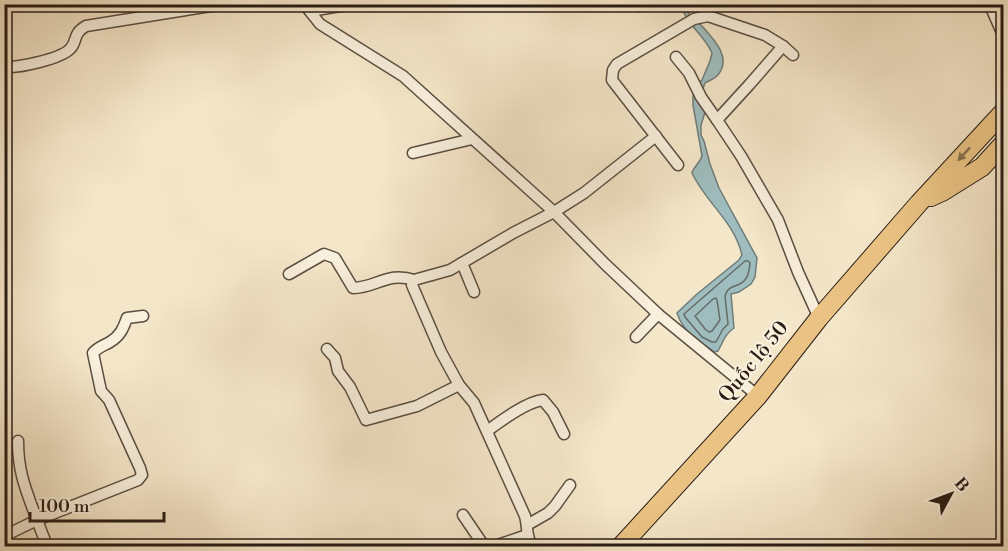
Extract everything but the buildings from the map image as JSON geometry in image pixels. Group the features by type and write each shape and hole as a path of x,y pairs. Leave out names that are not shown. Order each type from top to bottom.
{"highway":[{"name":"Quốc lộ 50","path":"621,546 758,396 819,318 919,203 1004,111"},
{"path":"919,203 942,192 982,167 1004,143"}],"street":[{"path":"4,67 59,56 69,51 74,45 75,36 80,29 86,26 223,4"},
{"path":"307,8 352,4"},
{"path":"991,4 1004,37"},
{"path":"307,8 320,24 403,76 554,212 658,314 758,396"},
{"path":"678,165 612,80 613,70 617,64 694,19 708,16 765,35 793,55"},
{"path":"717,120 783,46"},
{"path":"676,57 741,156 778,220 819,318"},
{"path":"290,274 324,254 335,258 352,288 362,288 394,277 405,276 414,279 450,270 584,193 656,136"},
{"path":"413,153 472,139"},
{"path":"462,263 474,292"},
{"path":"414,279 412,285 441,352 459,385 474,403 525,516 532,546"},
{"path":"636,337 658,314"},
{"path":"4,536 37,520 138,480 142,475 115,411 101,391 93,353 97,348 120,335 127,318 143,316"},
{"path":"327,349 335,358 338,371 350,387 366,420 417,406 459,385"},
{"path":"487,431 511,415 543,400 553,412 564,434"},
{"path":"18,441 18,464 21,477 47,546"},
{"path":"495,546 527,530 548,513 570,485"},
{"path":"463,514 483,546"}],"water":[{"path":"684,4 689,14 716,43 722,56 721,70 716,77 705,83 700,97 706,109 701,125 701,135 719,188 757,258 755,277 751,284 731,294 734,328 726,336 718,351 714,352 691,335 677,313 742,255 733,232 692,173 702,156 693,96 695,87 702,80 712,53 705,40 687,19 681,5"}]}
